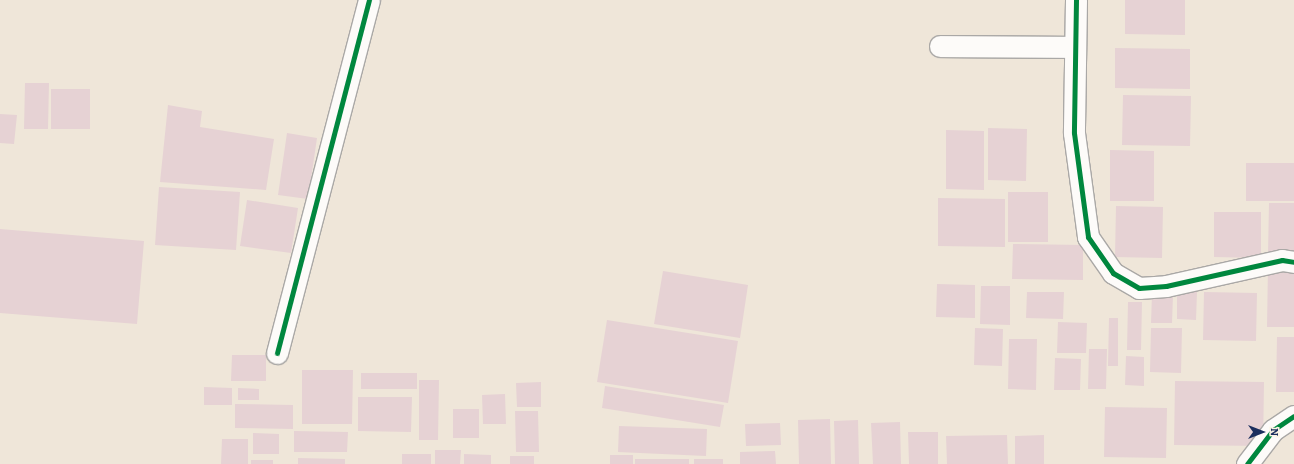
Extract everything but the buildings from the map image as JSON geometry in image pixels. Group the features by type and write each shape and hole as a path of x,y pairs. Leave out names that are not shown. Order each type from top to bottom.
{"street":[{"path":"277,353 369,0"},
{"path":"1076,0 1074,133 1088,237 1112,273 1139,288 1166,286 1282,260 1294,262"},
{"path":"940,46 1075,47"},
{"path":"1247,464 1273,430 1294,416"}],"cycle path":[{"path":"277,353 369,0"},
{"path":"1076,0 1074,133 1088,237 1113,273 1139,288 1166,286 1282,260 1294,262"},
{"path":"1247,464 1273,430 1294,416"}]}
